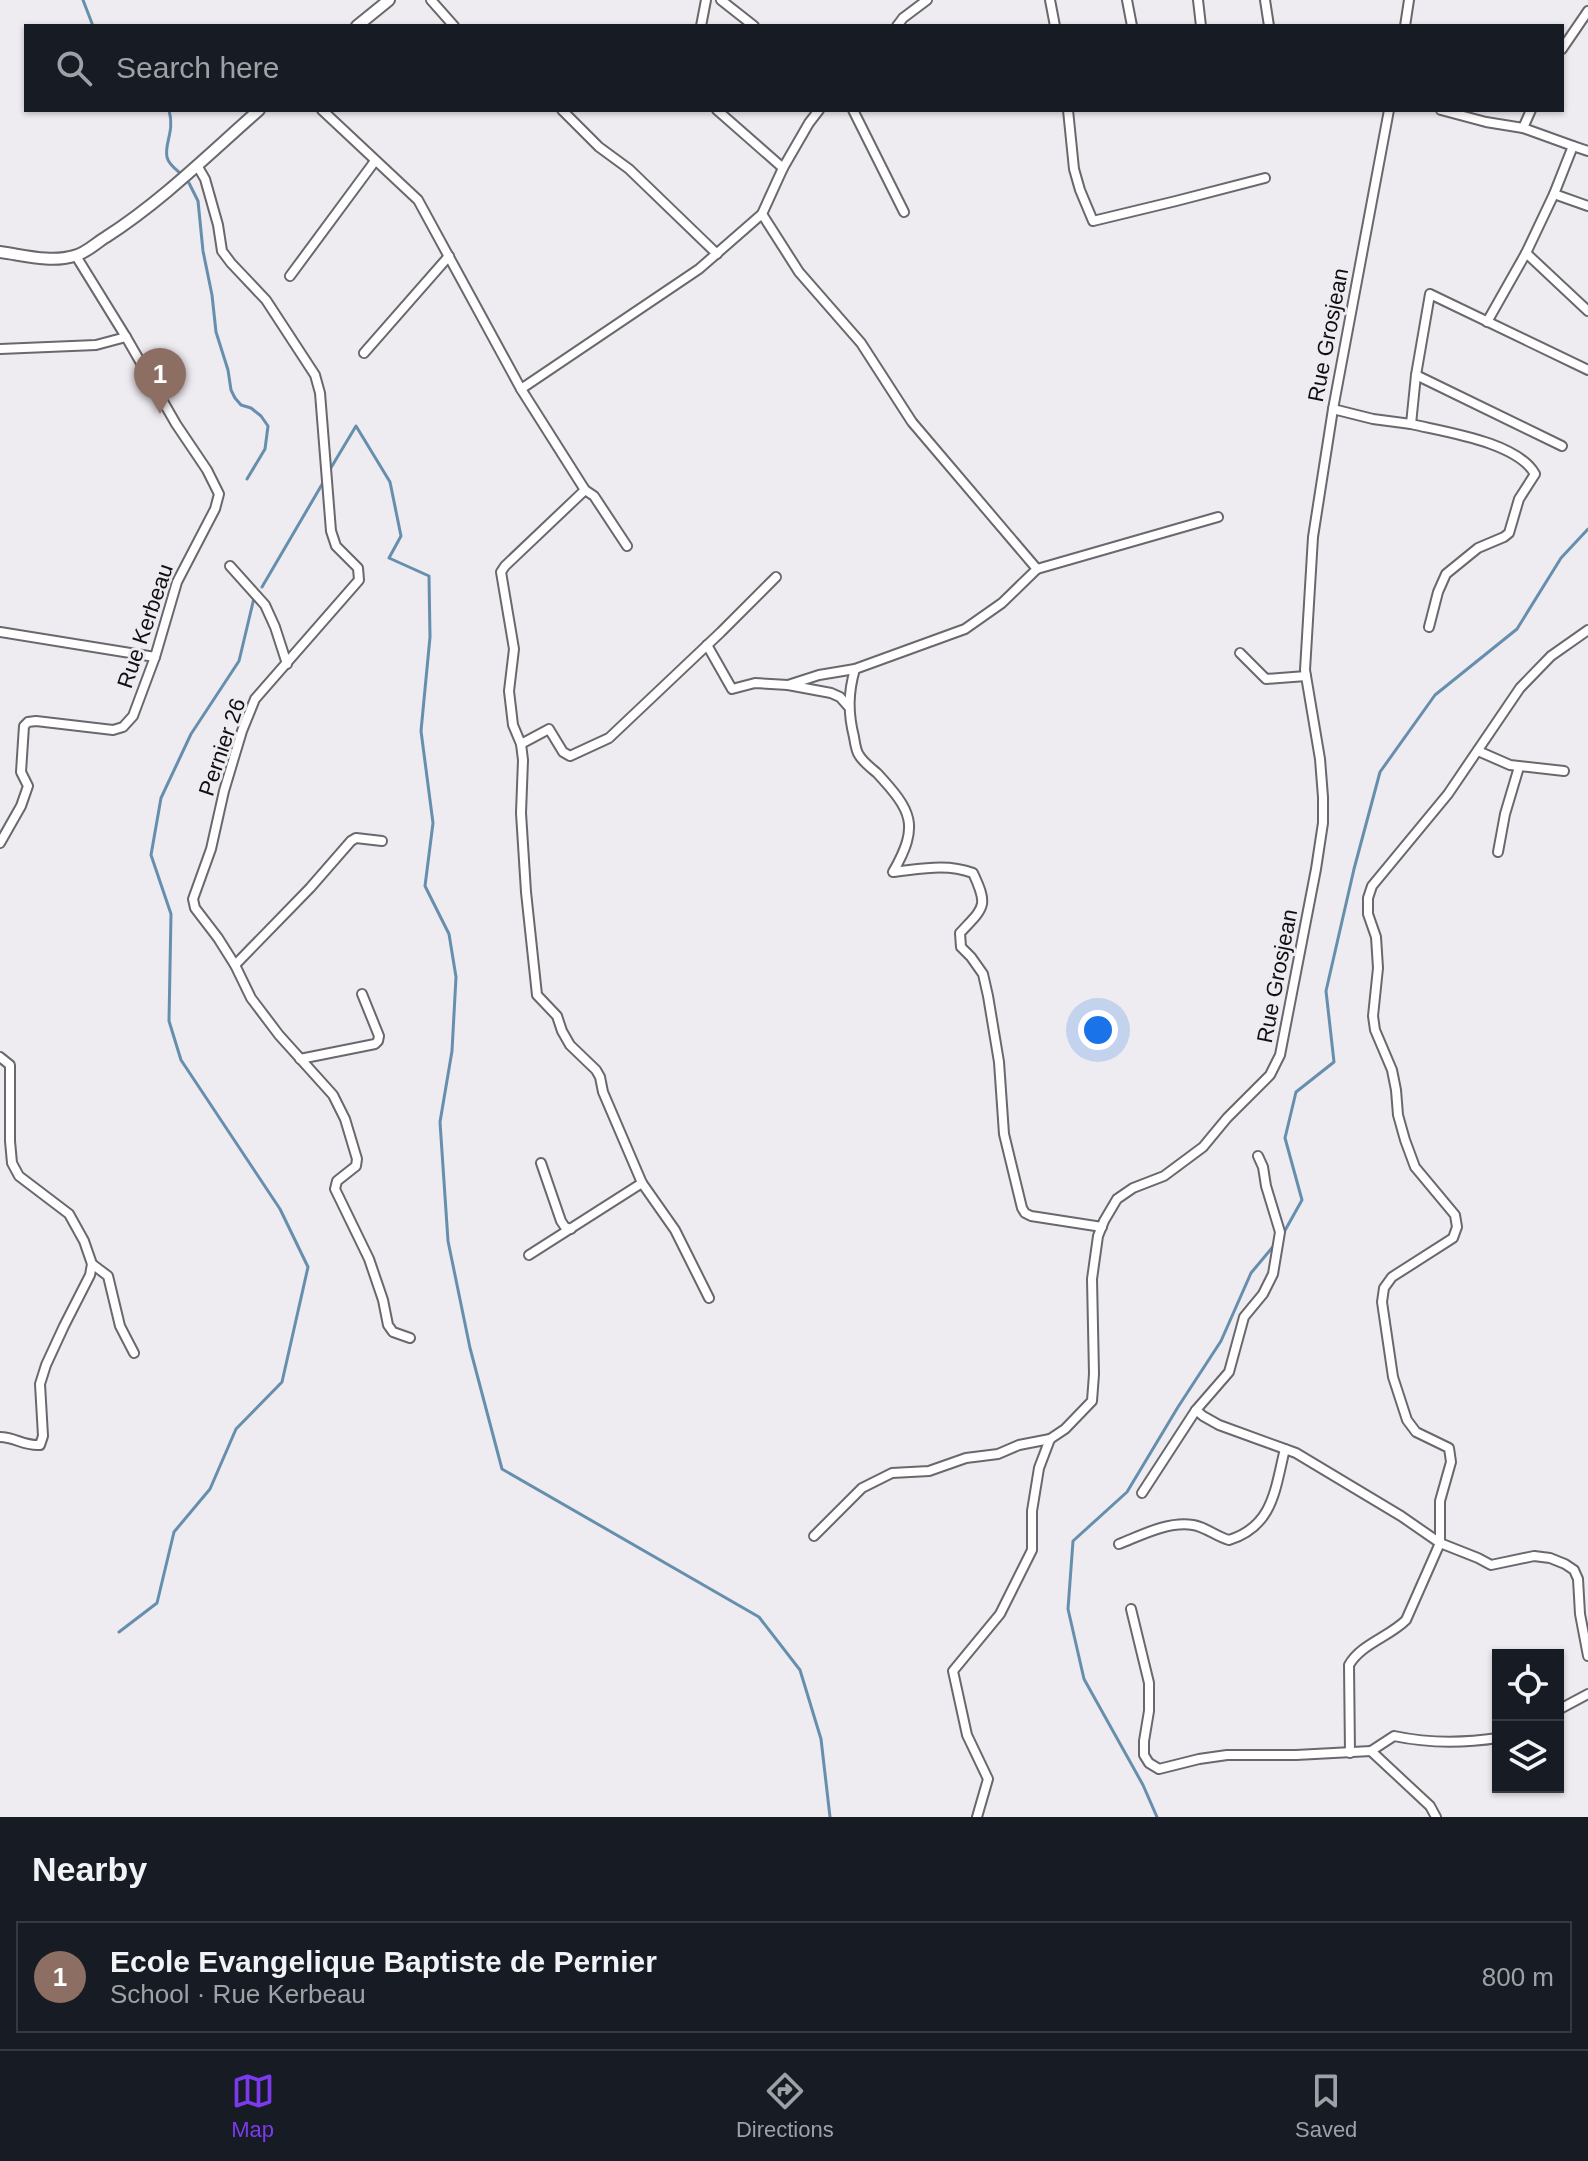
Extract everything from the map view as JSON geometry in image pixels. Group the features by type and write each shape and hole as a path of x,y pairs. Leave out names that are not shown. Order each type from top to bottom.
{"street":[{"path":"359,24 389,0"},
{"path":"431,0 452,24"},
{"path":"701,24 706,0"},
{"path":"721,0 751,24"},
{"path":"898,24 927,0"},
{"path":"1050,0 1055,24"},
{"path":"1127,0 1132,24"},
{"path":"1198,0 1201,24"},
{"path":"1265,0 1269,24"},
{"path":"1405,24 1409,0"},
{"path":"1564,46 1588,11"},
{"path":"0,252 43,258 76,256 137,216 198,167 208,154 257,112"},
{"path":"324,112 418,200 521,389 585,490 594,496 627,546"},
{"path":"564,112 599,147 629,169 717,254"},
{"path":"719,112 783,168"},
{"path":"521,389 699,269 762,214 783,168 817,112"},
{"path":"854,112 904,212"},
{"path":"1068,112 1074,169 1093,221 1265,178"},
{"name":"Rue Grosjean","path":"1050,1439 1065,1429 1092,1401 1092,1279 1098,1236 1117,1199 1133,1188 1164,1176 1203,1147 1270,1075 1280,1055 1323,823 1320,759 1306,676 1313,537 1333,409 1389,112"},
{"path":"1448,112 1523,128 1588,151"},
{"path":"1523,128 1530,112"},
{"path":"1487,322 1526,253 1573,146"},
{"path":"290,276 375,161"},
{"name":"Pernier 26","path":"198,167 205,179 222,251 266,300 315,375 320,393 331,531 336,546 358,568 359,580 255,699 242,731 211,849 193,899 195,908 235,965 251,998 279,1035 333,1095 345,1119 357,1159 356,1166 337,1181 335,1189 369,1259 388,1325 393,1332 410,1338"},
{"path":"1554,194 1588,206"},
{"path":"762,214 799,272 861,343 912,422 1037,569"},
{"path":"1526,253 1588,311"},
{"name":"Rue Kerbeau","path":"0,843 21,806 28,786 21,772 24,726 28,722 113,730 123,727 133,716 155,657 177,582 215,509 219,494 76,256"},
{"path":"364,353 449,256"},
{"path":"1411,424 1430,294 1588,370"},
{"path":"0,349 96,345 126,337"},
{"path":"1416,375 1562,446"},
{"path":"1333,409 1499,446 1534,470 1535,474 1519,499 1509,533 1478,548 1446,574 1429,627"},
{"path":"585,490 501,572 514,649 509,691 513,725 521,744 523,760 521,813 537,995 557,1016 570,1045 600,1077 603,1092 642,1183 675,1230 709,1298"},
{"path":"788,685 819,675 855,669 965,629 1002,603 1037,569 1218,517"},
{"path":"230,566 265,605 287,664"},
{"path":"521,744 549,729 563,752 570,756 609,738 776,577"},
{"path":"1350,1753 1349,1665 1355,1654 1397,1629 1406,1620 1440,1543 1440,1501 1451,1462 1449,1448 1416,1432 1407,1420 1393,1377 1382,1302 1384,1288 1392,1277 1453,1238 1457,1227 1455,1215 1415,1167 1398,1115 1392,1070 1375,1030 1373,1016 1378,968 1376,937 1368,914 1368,898 1372,886 1448,794 1520,688 1551,656 1588,630"},
{"path":"0,632 155,657"},
{"path":"707,645 732,689 755,683 788,685 831,693 848,706"},
{"path":"1240,653 1266,679 1306,676"},
{"path":"855,669 848,706 858,754 907,812 910,828 905,851 893,872 938,866 964,869 973,873 982,893 983,904 979,915 960,933 959,940 961,947 983,974 999,1062 1004,1134 1022,1208 1031,1216 1102,1227"},
{"path":"1478,751 1497,761 1519,767 1564,771"},
{"path":"1498,852 1509,797 1519,767"},
{"path":"235,965 351,841 356,838 382,841"},
{"path":"300,1059 378,1041 379,1036 362,994"},
{"path":"0,1057 10,1065 12,1163 19,1176 69,1214 92,1264 90,1275 40,1384 43,1436 40,1445 29,1446 0,1437"},
{"path":"1142,1493 1196,1410 1229,1372 1244,1317 1263,1294 1273,1274 1280,1232 1258,1156"},
{"path":"541,1163 561,1221 571,1229"},
{"path":"529,1255 642,1183"},
{"path":"92,1264 108,1276 120,1326 134,1353"},
{"path":"1196,1410 1219,1425 1296,1453 1440,1543 1491,1565 1534,1556 1565,1564 1574,1570 1578,1579 1580,1614 1588,1656"},
{"path":"814,1536 862,1488 892,1473 929,1471 966,1458 998,1454 1019,1445 1050,1439"},
{"path":"977,1817 988,1779 967,1735 953,1671 1000,1614 1032,1550 1032,1511 1039,1468 1050,1439"},
{"path":"1119,1544 1154,1530 1187,1525 1196,1525 1229,1540 1238,1537 1259,1524 1267,1512 1285,1449"},
{"path":"1131,1609 1149,1683 1144,1755 1149,1763 1159,1769 1227,1755 1371,1751 1394,1736 1417,1741 1492,1739"},
{"path":"1564,1707 1588,1694"},
{"path":"1371,1751 1430,1806 1436,1817"}],"waterway":[{"path":"83,0 92,24"},
{"path":"169,112 167,157 180,173"},
{"path":"189,183 198,201 216,332 231,390 241,405 251,408 268,426 265,449 247,479"},
{"path":"329,471 356,426 390,482 401,536 389,558 429,576 430,637 421,731 433,823 425,886 449,934 456,977 452,1051 440,1122 448,1241 470,1348 502,1469 759,1617 800,1670 821,1739 830,1817"},
{"path":"262,587 324,481"},
{"path":"1283,1234 1302,1200 1285,1138 1296,1092 1334,1062 1326,991 1380,772 1435,695 1517,629 1561,558 1588,529"},
{"path":"119,1632 157,1603 174,1532 210,1489 236,1429 282,1382 308,1267 280,1209 181,1060 169,1021 171,914 151,855 161,798 191,734 239,661 254,598"},
{"path":"1157,1817 1143,1785 1084,1679 1068,1609 1073,1541 1127,1492 1221,1341 1251,1273 1276,1243"}],"place":[{"name":"Ecole Evangelique Baptiste de Pernier","path":"160,414"}]}
